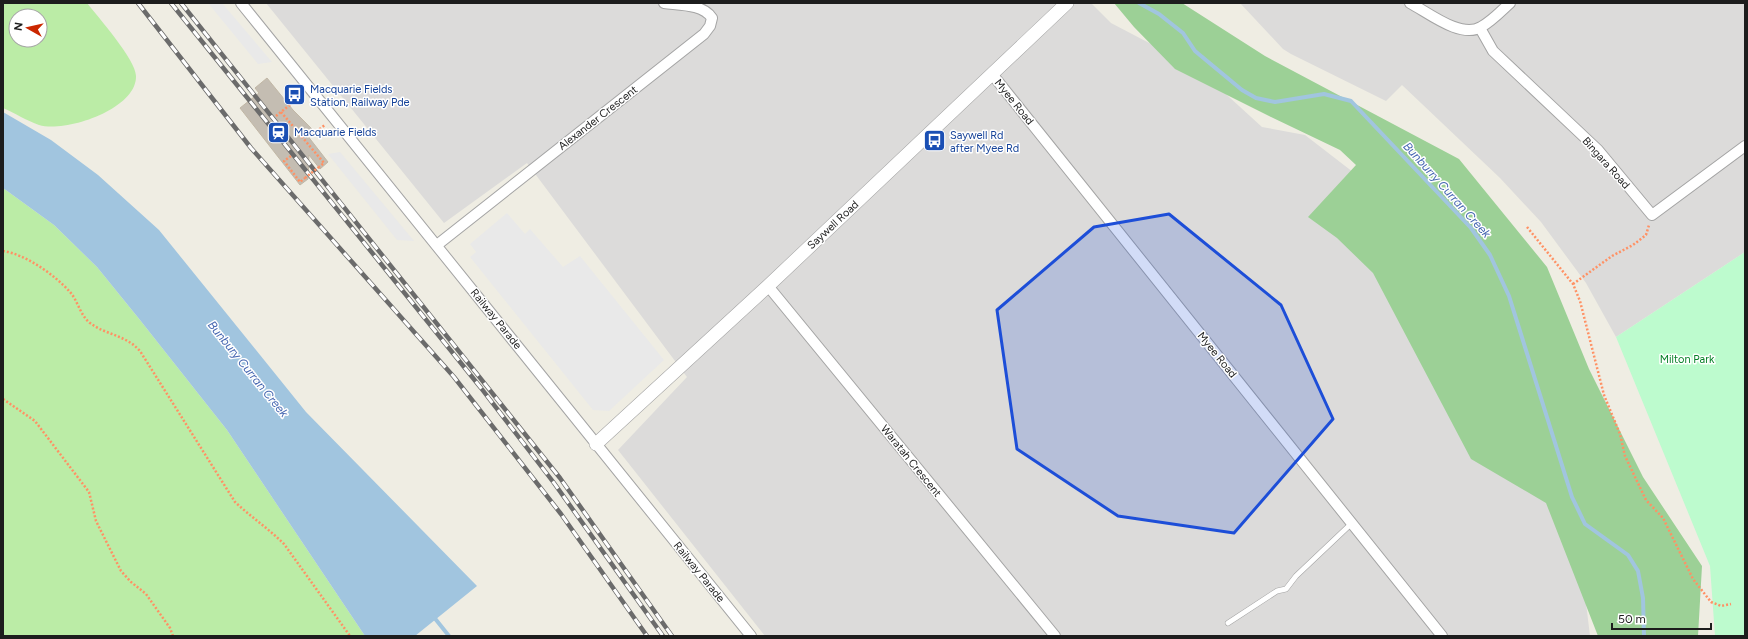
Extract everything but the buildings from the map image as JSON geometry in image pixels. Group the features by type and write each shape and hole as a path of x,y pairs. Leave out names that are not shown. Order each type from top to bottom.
{"street":[{"name":"Railway Parade","path":"241,3 751,636"},
{"name":"Alexander Crescent","path":"437,245 704,34 710,26 712,18 708,11 699,8 664,3"},
{"name":"Saywell Road","path":"596,444 768,286 1067,3"},
{"path":"1410,3 1455,28 1467,32 1480,28 1510,3"},
{"name":"Bingara Road","path":"1480,28 1493,51 1598,150 1652,215"},
{"name":"Myee Road","path":"992,74 1442,636"},
{"path":"1652,215 1745,146"},
{"name":"Waratah Crescent","path":"768,286 1055,636"}],"lane":[{"path":"1228,623 1277,591 1286,589 1296,576 1352,524"}],"path":[{"path":"276,116 296,100"},
{"path":"281,112 324,163 300,182 284,161 291,156"},
{"path":"313,134 319,130"},
{"path":"1573,284 1596,267 1633,245 1646,235 1652,215"},
{"path":"1526,227 1573,284 1580,301 1604,395 1620,434 1625,456 1637,484 1646,500 1663,518 1693,579 1711,602 1721,606 1731,604"},
{"path":"3,250 16,254 41,268 71,292 89,322 130,341 140,351 235,502 256,521 272,531 284,544 350,636"},
{"path":"3,399 35,421 89,492 96,521 121,571 131,582 146,594 166,622 173,636"}],"highlighted area":[{"path":"1169,214 1281,305 1333,419 1234,533 1118,516 1017,449 997,310 1094,227"}],"shaded area":[{"path":"208,3 222,3 272,62 258,64"},
{"path":"266,3 1091,3 1111,23 1174,56 1205,75 1262,127 1305,135 1384,196 1504,355 1583,578 1590,636 765,636 618,450 687,377 527,163 444,223"},
{"path":"1240,3 1745,3 1745,252 1616,337 1586,283 1541,222 1500,178 1402,85 1386,101 1291,54 1283,49"},
{"path":"340,152 414,241 397,240 328,154"},
{"path":"507,213 525,234 530,229 563,267 580,256 664,360 609,411 593,410 470,257 476,252 470,244"}],"green space":[{"path":"3,3 87,3 116,39 130,60 136,76 133,88 125,99 113,108 82,122 51,127 39,125 3,108"},
{"path":"1114,3 1182,3 1265,56 1459,159 1547,267 1589,369 1643,477 1702,566 1698,636 1598,636 1546,503 1471,459 1373,273 1337,238 1308,217 1356,165 1340,150 1175,69 1134,27"},
{"path":"3,188 54,225 97,267 140,320 227,430 365,636 3,636"},
{"name":"Milton Park","path":"1745,252 1745,636 1715,636 1710,566 1616,337"}],"water":[{"path":"3,112 51,140 98,175 159,230 306,412 477,586 415,636 365,636 227,430 140,320 97,267 54,225 3,188"}],"waterway":[{"name":"Bunburry Curran Creek","path":"1139,3 1159,14 1183,33 1195,51 1242,90 1256,98 1275,102 1324,94 1351,101 1471,228 1490,255 1509,296 1572,497 1585,524 1628,555 1638,571 1643,598 1644,636"},
{"name":"Bunbury Curran Creek","path":"433,616 449,636"}],"railway":[{"path":"138,3 251,148 454,377 561,514 647,636"},
{"path":"171,3 481,388 554,483 663,636"},
{"path":"181,3 560,478 672,636"}],"place":[{"name":"Macquarie Fields Station, Railway Pde","path":"294,95"},
{"name":"Macquarie Fields","path":"279,132"},
{"name":"Saywell Rd after Myee Rd","path":"935,141"}]}
